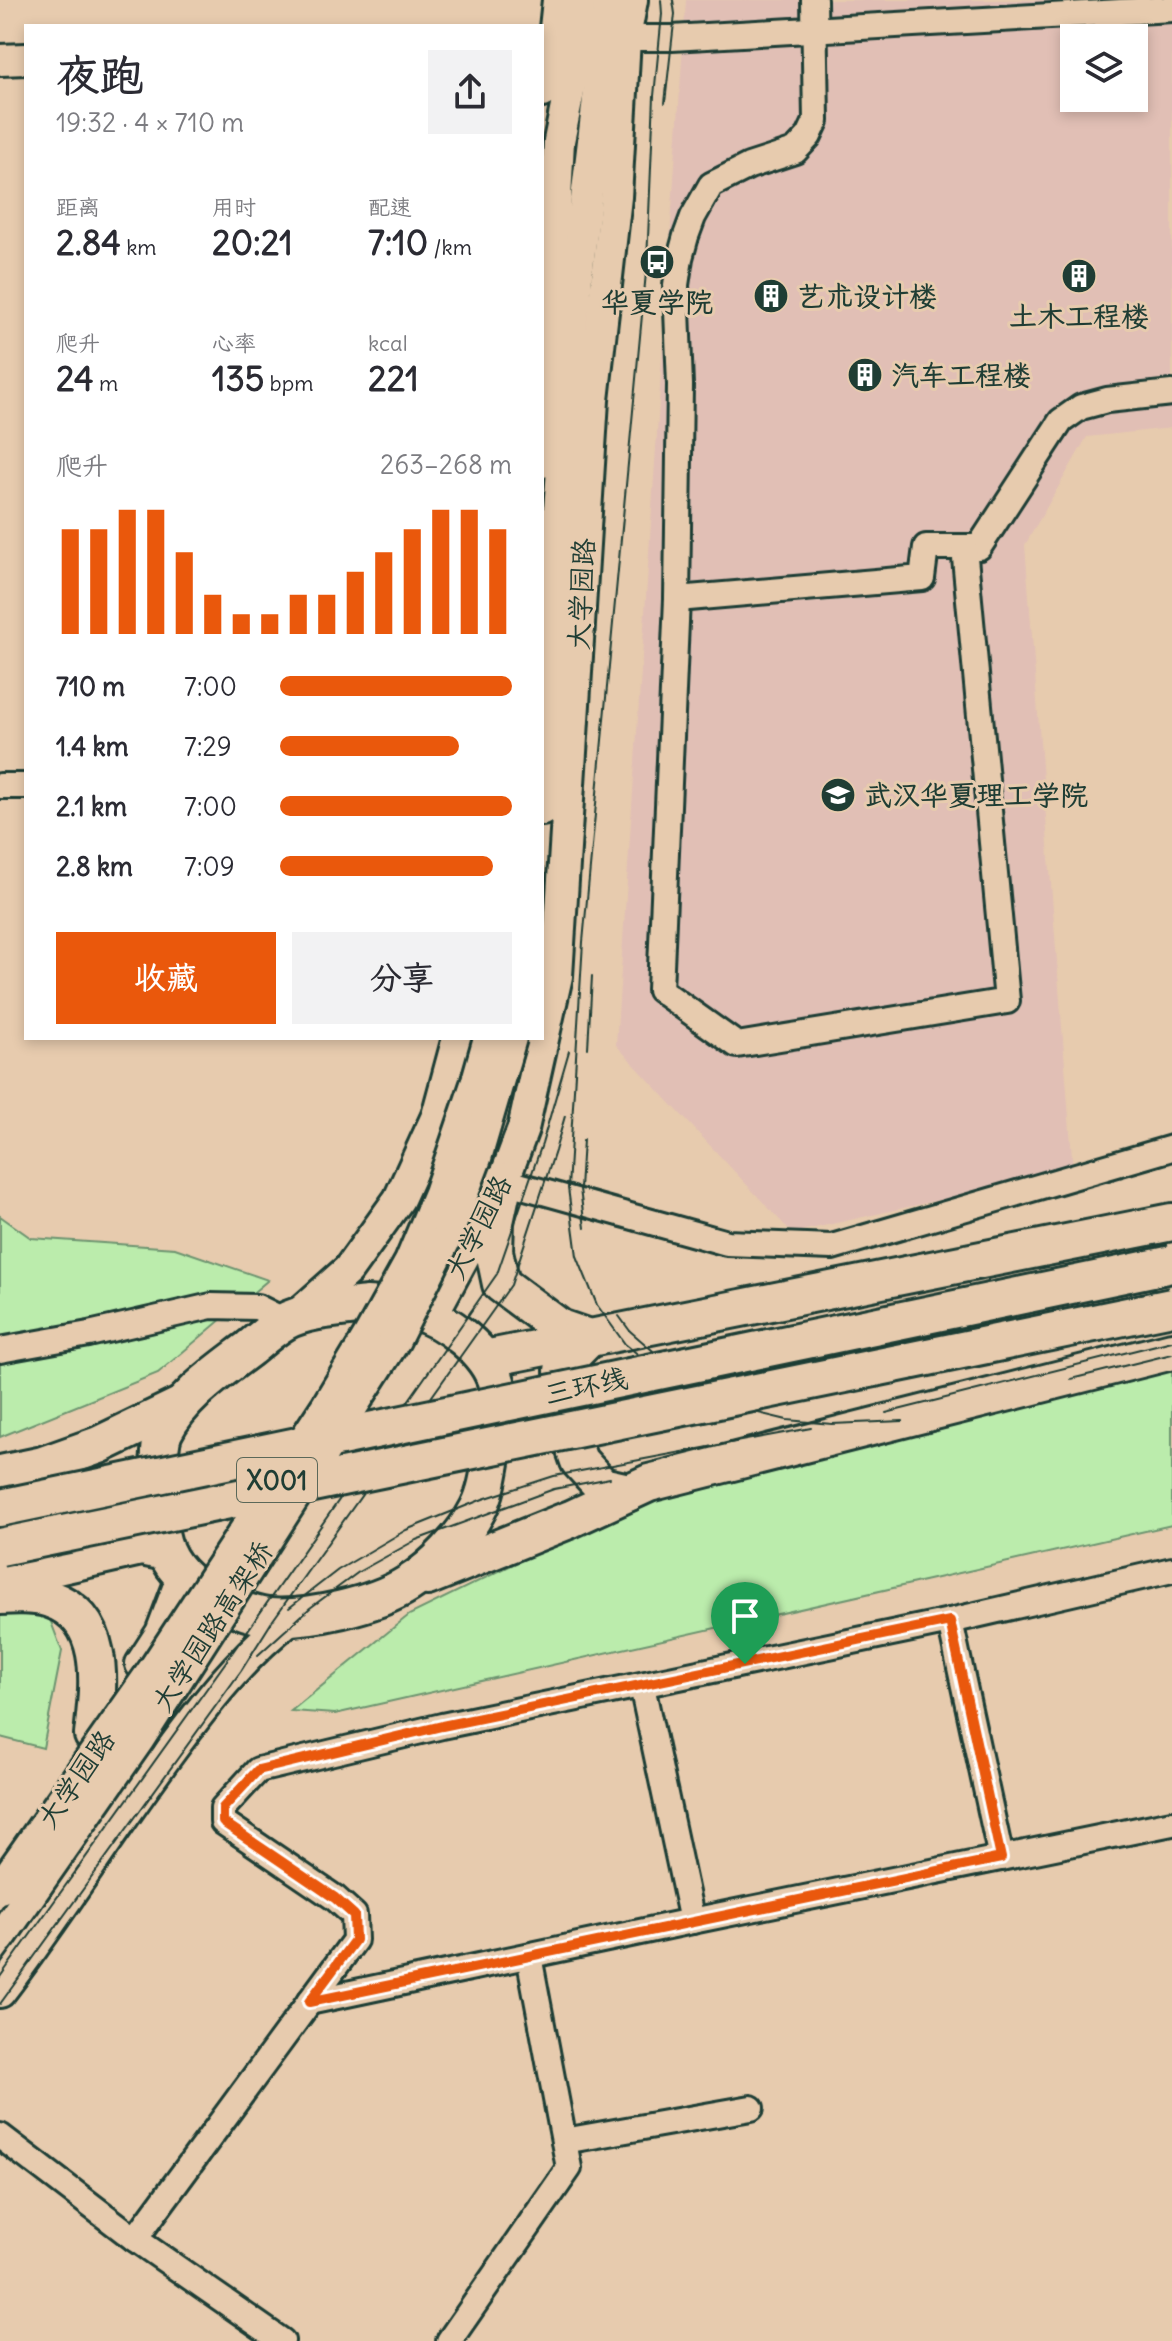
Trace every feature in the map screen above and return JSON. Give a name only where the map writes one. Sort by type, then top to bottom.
[{"type":"highway","points":[[504,1181],[495,1222],[494,1251],[501,1284],[560,1328],[589,1338]]},
{"type":"highway","points":[[485,1359],[1172,1222]]},
{"type":"highway","name":"三环线","points":[[0,1508],[1172,1264]]},
{"type":"highway","points":[[174,1564],[159,1537],[156,1499],[163,1433],[184,1404],[208,1379],[289,1319],[366,1305],[396,1307],[431,1317],[462,1336],[490,1366],[498,1388],[497,1422],[487,1485],[478,1509],[458,1538],[407,1585]]},
{"type":"highway","name":"三环线","points":[[0,1547],[1172,1307]]},
{"type":"highway","points":[[589,1338],[571,1356],[563,1370],[564,1401],[572,1441],[579,1461],[602,1486],[629,1492]]},
{"type":"highway","points":[[0,1579],[141,1547],[174,1564],[212,1597],[244,1612],[291,1618],[324,1615],[379,1597],[571,1519],[649,1483],[1172,1351]]},
{"type":"highway","points":[[0,1474],[43,1465],[99,1445],[184,1404]]},
{"type":"highway","points":[[0,1596],[49,1598],[69,1609],[85,1625],[94,1647],[99,1675],[93,1735]]},
{"type":"main road","points":[[558,0],[581,38]]},
{"type":"main road","name":"大学园路","points":[[544,791],[555,562],[547,459],[559,141],[581,38],[584,0]]},
{"type":"main road","points":[[544,89],[610,0]]},
{"type":"main road","points":[[581,38],[632,0]]},
{"type":"main road","name":"大学园路","points":[[544,1034],[557,976],[593,400],[616,197],[581,38]]},
{"type":"main road","points":[[0,60],[24,59]]},
{"type":"main road","points":[[547,459],[593,400]]},
{"type":"main road","points":[[289,1319],[348,1270],[399,1199],[437,1116],[457,1040]]},
{"type":"main road","name":"大学园路","points":[[0,1888],[154,1669],[326,1407],[370,1334],[410,1262],[439,1193],[488,1040]]},
{"type":"main road","name":"大学园路高架桥","points":[[0,1938],[139,1739],[395,1340],[446,1238],[476,1158],[510,1040]]},
{"type":"main road","name":"大学园路","points":[[431,1317],[504,1181],[523,1129],[543,1040]]},
{"type":"main road","name":"大学园路","points":[[0,1867],[161,1633],[174,1564]]},
{"type":"main road","points":[[0,1992],[201,1709],[224,1680],[291,1618]]},
{"type":"street","points":[[814,0],[816,121],[809,136],[795,151],[733,173],[711,185],[693,217],[680,258],[676,285],[680,385],[677,599],[660,990],[737,1045],[1007,1001],[964,547]]},
{"type":"street","points":[[581,38],[672,38],[1172,9]]},
{"type":"street","points":[[677,599],[922,578],[926,547],[979,547],[1061,421],[1081,407],[1107,400],[1172,393]]},
{"type":"street","points":[[0,786],[24,786]]},
{"type":"street","points":[[504,1181],[727,1243],[832,1247],[1172,1148]]},
{"type":"street","points":[[0,1350],[89,1334],[211,1306],[257,1307],[289,1319]]},
{"type":"street","points":[[135,2239],[355,1940],[354,1915],[335,1898],[223,1822],[223,1808],[258,1770],[442,1726],[950,1621],[1172,1570]]},
{"type":"street","points":[[950,1621],[1001,1858]]},
{"type":"street","points":[[642,1686],[692,1921]]},
{"type":"street","points":[[309,2002],[1172,1823]]},
{"type":"street","points":[[449,2341],[569,2168],[529,1956]]},
{"type":"street","points":[[564,2141],[751,2108]]},
{"type":"street","points":[[0,2136],[135,2239],[282,2341]]},
{"type":"shaded area","name":"武汉华夏理工学院","points":[[686,0],[1172,0],[1172,428],[1087,437],[1025,545],[1073,1170],[792,1233],[616,1045]]},
{"type":"green space","points":[[0,1216],[31,1238],[175,1248],[268,1280],[158,1373],[0,1437]]},
{"type":"green space","points":[[1172,1363],[1172,1525],[335,1714],[291,1711],[409,1615],[610,1517],[638,1472]]},
{"type":"green space","points":[[0,1487],[62,1651],[43,1748],[0,1737]]},
{"type":"tram line","points":[[661,0],[647,262],[583,942],[568,1188],[577,1256],[597,1305],[625,1344],[676,1385],[746,1410],[787,1420],[832,1424],[903,1421]]},
{"type":"tram line","points":[[665,103],[675,14],[673,0]]},
{"type":"tram line","points":[[588,1048],[592,976]]},
{"type":"tram line","points":[[0,1977],[225,1663],[497,1274],[542,1144],[569,1051]]},
{"type":"tram line","points":[[0,2004],[241,1671],[273,1620],[511,1285],[565,1116]]},
{"type":"tram line","points":[[583,1140],[580,1189],[585,1228]]},
{"type":"tram line","points":[[619,1316],[630,1331],[667,1363]]},
{"type":"tram line","points":[[886,1413],[1172,1341]]},
{"type":"tram line","points":[[1071,1379],[1172,1354]]},
{"type":"tram line","points":[[289,1608],[338,1570],[406,1530],[483,1499],[554,1476],[811,1428]]},
{"type":"tram line","points":[[258,1655],[310,1608],[360,1571],[416,1540],[554,1489],[610,1478]]},
{"type":"place","name":"华夏学院","points":[[657,262]]},
{"type":"place","name":"土木工程楼","points":[[1079,276]]},
{"type":"place","name":"艺术设计楼","points":[[771,296]]},
{"type":"place","name":"汽车工程楼","points":[[865,375]]},
{"type":"place","name":"武汉华夏理工学院","points":[[838,795]]},
{"type":"route","points":[[950,1621],[1001,1858],[309,2002],[355,1940],[354,1915],[335,1898],[223,1822],[223,1808],[258,1770],[442,1726],[745,1664],[950,1621]]}]
